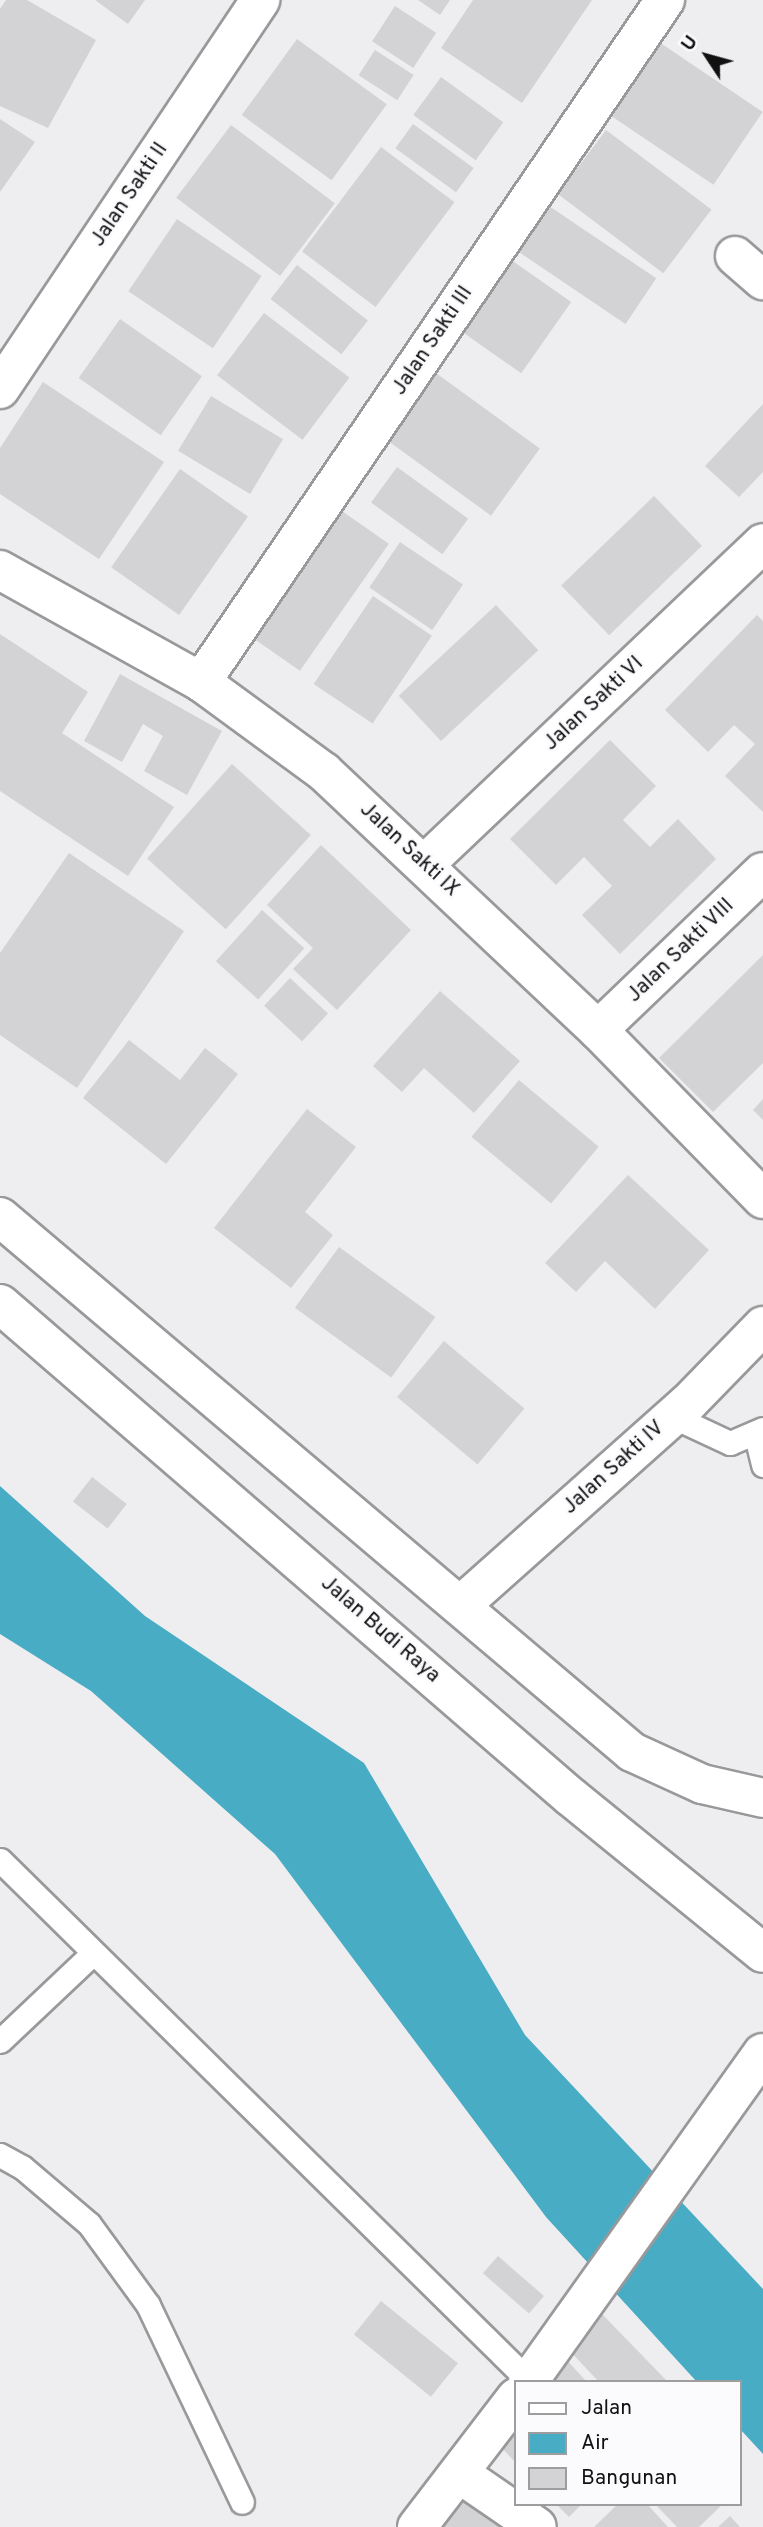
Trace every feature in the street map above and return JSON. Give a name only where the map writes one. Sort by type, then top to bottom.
[{"type":"street","name":"Jalan Sakti II","points":[[0,389],[260,0]]},
{"type":"street","name":"Jalan Sakti III","points":[[201,682],[665,0]]},
{"type":"street","name":"Jalan Sakti VI","points":[[425,864],[763,543]]},
{"type":"street","name":"Jalan Sakti IX","points":[[0,570],[201,682],[324,772],[425,864],[598,1030],[763,1199]]},
{"type":"street","name":"Jalan Sakti VIII","points":[[598,1030],[763,872]]},
{"type":"street","points":[[0,1217],[632,1752],[702,1784],[763,1798]]},
{"type":"street","name":"Jalan Budi Raya","points":[[0,1304],[572,1797],[763,1953]]},
{"type":"street","name":"Jalan Sakti IV","points":[[461,1605],[672,1416],[763,1326]]},
{"type":"street","points":[[529,2380],[583,2308],[763,2053]]},
{"type":"street","points":[[417,2527],[514,2401]]},
{"type":"street","points":[[460,2474],[537,2527]]},
{"type":"lane","points":[[672,1416],[730,1443],[759,1433],[763,1465]]},
{"type":"lane","points":[[0,1860],[527,2380]]},
{"type":"lane","points":[[0,2041],[93,1952]]},
{"type":"lane","points":[[0,2155],[89,2224],[148,2305],[242,2502]]},
{"type":"water","points":[[0,1486],[145,1616],[364,1763],[525,2035],[763,2289],[763,2454],[742,2431],[742,2380],[695,2380],[546,2217],[275,1854],[91,1691],[0,1634]]},
{"type":"building","points":[[6,0],[27,0],[96,40],[48,128],[0,106],[0,9]]},
{"type":"building","points":[[95,0],[145,0],[128,24]]},
{"type":"building","points":[[418,0],[450,0],[440,15]]},
{"type":"building","points":[[473,0],[592,0],[522,103],[441,48]]},
{"type":"building","points":[[395,6],[436,33],[413,68],[372,41]]},
{"type":"building","points":[[297,39],[387,104],[332,180],[242,115]]},
{"type":"building","points":[[659,42],[763,112],[713,185],[610,115]]},
{"type":"building","points":[[375,50],[414,75],[397,100],[359,75]]},
{"type":"building","points":[[441,77],[503,122],[476,160],[413,115]]},
{"type":"building","points":[[0,119],[35,142],[0,192]]},
{"type":"building","points":[[413,124],[474,168],[456,192],[395,148]]},
{"type":"building","points":[[231,125],[335,203],[280,276],[176,198]]},
{"type":"building","points":[[606,130],[711,209],[663,273],[558,194]]},
{"type":"building","points":[[381,147],[454,202],[376,307],[302,252]]},
{"type":"building","points":[[546,204],[656,278],[626,324],[515,250]]},
{"type":"building","points":[[177,219],[262,276],[213,348],[128,291]]},
{"type":"building","points":[[504,255],[571,302],[521,373],[454,326]]},
{"type":"building","points":[[297,265],[368,320],[341,354],[271,299]]},
{"type":"building","points":[[264,313],[349,377],[303,440],[217,375]]},
{"type":"building","points":[[120,319],[202,376],[161,435],[79,378]]},
{"type":"building","points":[[429,368],[540,449],[491,516],[380,435]]},
{"type":"building","points":[[43,382],[164,462],[99,559],[0,494],[0,448]]},
{"type":"building","points":[[211,396],[283,439],[250,494],[178,451]]},
{"type":"building","points":[[763,404],[763,472],[739,497],[705,466]]},
{"type":"building","points":[[397,467],[468,519],[442,554],[371,503]]},
{"type":"building","points":[[180,469],[248,517],[179,615],[111,567]]},
{"type":"building","points":[[654,496],[702,546],[609,635],[561,586]]},
{"type":"building","points":[[329,502],[389,544],[300,671],[240,629]]},
{"type":"building","points":[[400,542],[463,584],[432,630],[369,588]]},
{"type":"building","points":[[373,596],[432,636],[373,724],[314,684]]},
{"type":"building","points":[[496,605],[538,650],[441,741],[399,696]]},
{"type":"building","points":[[757,615],[763,621],[763,812],[725,776],[755,744],[734,725],[708,752],[665,710]]},
{"type":"building","points":[[0,634],[88,692],[62,733],[174,807],[128,876],[0,791]]},
{"type":"building","points":[[120,674],[222,731],[187,795],[144,771],[163,736],[143,724],[122,762],[84,741]]},
{"type":"building","points":[[610,740],[656,786],[623,820],[650,847],[678,819],[716,859],[620,954],[582,915],[612,886],[584,857],[556,885],[510,839]]},
{"type":"building","points":[[232,764],[311,835],[226,929],[147,858]]},
{"type":"building","points":[[321,845],[411,930],[337,1010],[293,969],[313,948],[267,905]]},
{"type":"building","points":[[69,853],[184,931],[77,1088],[0,1035],[0,953]]},
{"type":"building","points":[[262,910],[304,948],[258,999],[216,961]]},
{"type":"building","points":[[763,955],[763,1063],[713,1112],[659,1058]]},
{"type":"building","points":[[290,978],[328,1013],[302,1041],[264,1006]]},
{"type":"building","points":[[440,991],[520,1061],[474,1113],[424,1068],[402,1092],[373,1066]]},
{"type":"building","points":[[129,1040],[180,1080],[205,1048],[238,1074],[166,1164],[83,1098]]},
{"type":"building","points":[[519,1080],[599,1147],[551,1204],[471,1137]]},
{"type":"building","points":[[763,1099],[763,1120],[753,1110]]},
{"type":"building","points":[[307,1109],[356,1147],[305,1212],[333,1235],[291,1288],[214,1228]]},
{"type":"building","points":[[628,1175],[709,1250],[655,1309],[605,1261],[576,1292],[545,1263]]},
{"type":"building","points":[[339,1247],[435,1317],[391,1378],[295,1308]]},
{"type":"building","points":[[444,1341],[524,1408],[478,1464],[397,1397]]},
{"type":"building","points":[[92,1477],[127,1504],[108,1529],[73,1501]]},
{"type":"building","points":[[498,2256],[544,2296],[529,2313],[483,2273]]},
{"type":"building","points":[[381,2301],[458,2363],[431,2397],[354,2334]]},
{"type":"building","points":[[602,2314],[666,2380],[597,2380],[567,2348]]},
{"type":"building","points":[[562,2355],[585,2380],[537,2380]]},
{"type":"building","points":[[514,2431],[514,2461],[499,2445]]},
{"type":"building","points":[[473,2488],[501,2527],[441,2527]]},
{"type":"building","points":[[558,2506],[580,2506],[569,2517]]},
{"type":"building","points":[[616,2506],[649,2506],[668,2527],[594,2527]]},
{"type":"building","points":[[657,2506],[721,2506],[699,2527],[677,2527]]},
{"type":"building","points":[[730,2516],[740,2527],[718,2527]]}]
